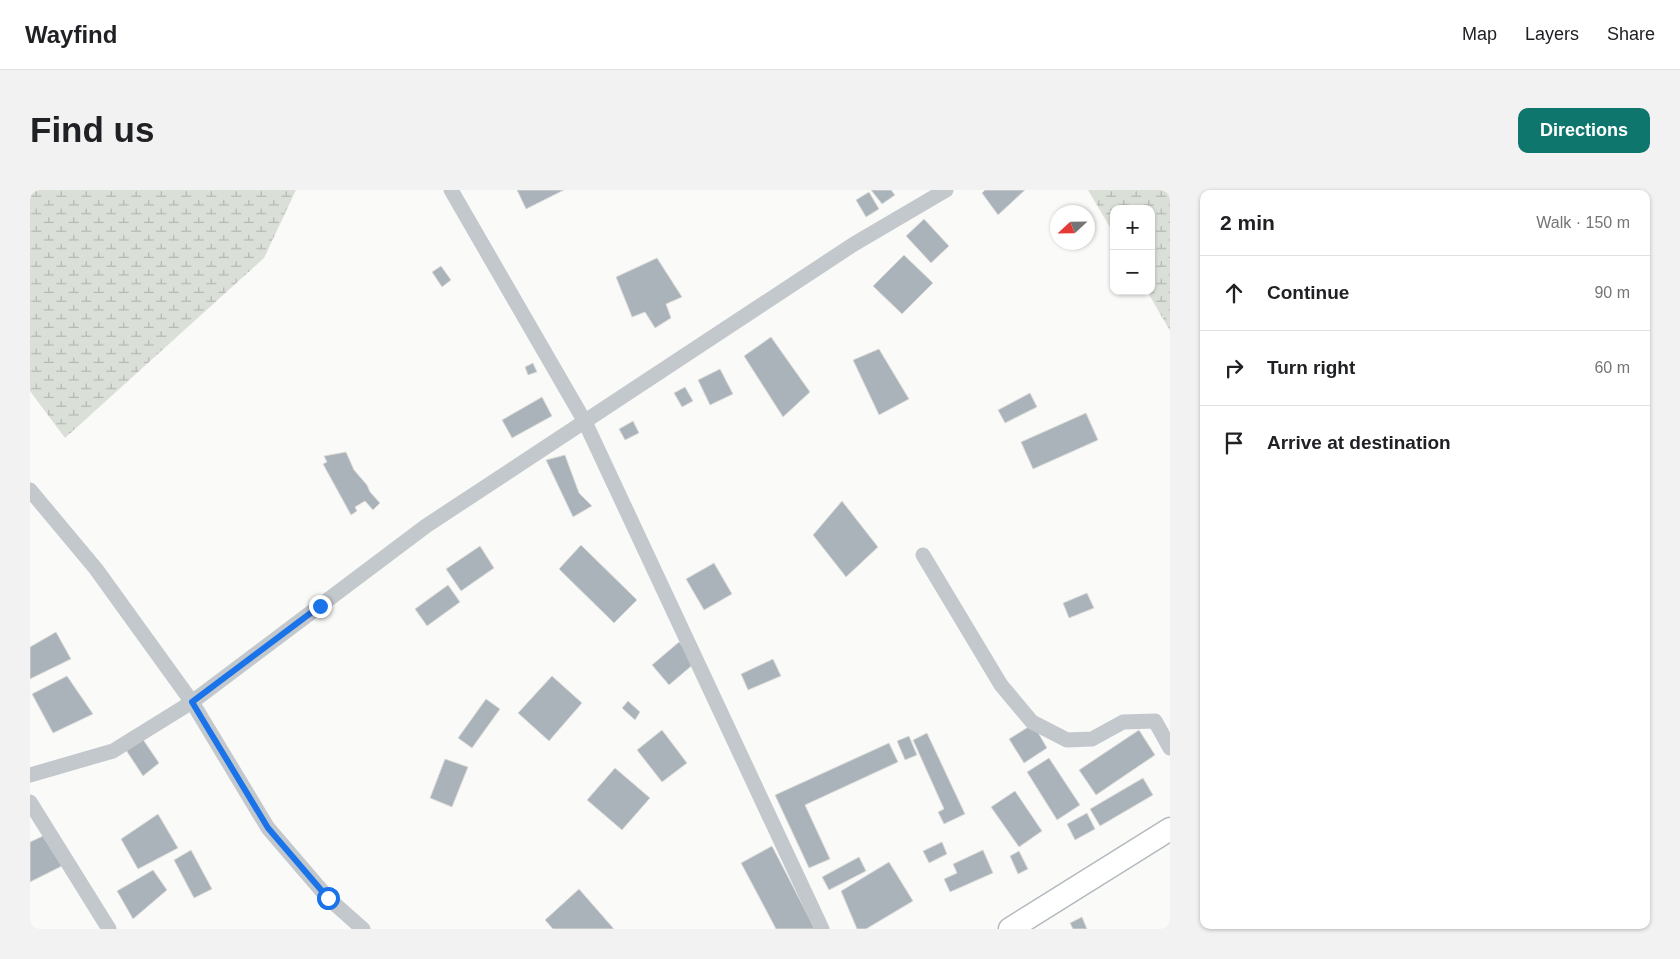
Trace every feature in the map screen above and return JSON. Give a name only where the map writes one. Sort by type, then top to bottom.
[{"type":"main road","points":[[1010,929],[1170,829]]},
{"type":"street","points":[[451,190],[585,422],[822,929]]},
{"type":"street","points":[[30,775],[113,751],[192,702],[426,526],[854,244],[946,190]]},
{"type":"street","points":[[30,490],[96,569],[192,702],[268,828],[328,898],[363,929]]},
{"type":"street","points":[[923,554],[1001,685],[1032,722],[1067,740],[1092,739],[1123,722],[1155,721],[1170,748]]},
{"type":"street","points":[[30,802],[110,929]]},
{"type":"green space","points":[[30,190],[296,190],[264,258],[65,438],[30,391]]},
{"type":"green space","points":[[1088,190],[1170,190],[1170,331],[1149,295],[1155,295],[1155,205],[1110,205],[1110,227]]},
{"type":"building","points":[[517,190],[564,190],[526,209]]},
{"type":"building","points":[[871,190],[891,190],[895,195],[882,204]]},
{"type":"building","points":[[985,190],[1025,190],[998,215],[982,193]]},
{"type":"building","points":[[869,192],[879,209],[866,217],[856,200]]},
{"type":"building","points":[[924,219],[949,246],[931,263],[906,236]]},
{"type":"building","points":[[904,255],[933,283],[902,314],[873,286]]},
{"type":"building","points":[[657,258],[682,297],[666,304],[671,318],[655,328],[645,312],[632,317],[616,277]]},
{"type":"building","points":[[441,266],[451,280],[442,287],[432,272]]},
{"type":"building","points":[[771,337],[810,392],[783,417],[744,356]]},
{"type":"building","points":[[879,349],[909,399],[879,415],[853,360]]},
{"type":"building","points":[[533,363],[537,372],[528,375],[525,367]]},
{"type":"building","points":[[720,369],[733,394],[710,405],[698,380]]},
{"type":"building","points":[[685,387],[693,401],[682,407],[674,393]]},
{"type":"building","points":[[1030,393],[1037,407],[1005,423],[998,410]]},
{"type":"building","points":[[542,397],[552,416],[512,438],[502,420]]},
{"type":"building","points":[[1086,413],[1098,440],[1033,469],[1021,442]]},
{"type":"building","points":[[633,421],[639,433],[625,440],[619,429]]},
{"type":"building","points":[[346,452],[354,470],[380,503],[373,510],[365,501],[355,507],[357,511],[351,515],[323,464],[327,462],[324,456]]},
{"type":"building","points":[[565,455],[579,493],[592,506],[573,517],[546,460]]},
{"type":"building","points":[[842,501],[878,547],[846,577],[813,535]]},
{"type":"building","points":[[581,545],[637,600],[614,623],[559,569]]},
{"type":"building","points":[[480,546],[494,568],[461,591],[446,569]]},
{"type":"building","points":[[714,563],[732,594],[704,610],[686,579]]},
{"type":"building","points":[[448,585],[460,602],[427,626],[415,609]]},
{"type":"building","points":[[1087,593],[1094,608],[1069,618],[1063,603]]},
{"type":"building","points":[[56,632],[71,659],[30,679],[30,647]]},
{"type":"building","points":[[679,642],[696,662],[669,685],[652,665]]},
{"type":"building","points":[[773,659],[781,676],[748,690],[741,674]]},
{"type":"building","points":[[67,676],[93,714],[53,733],[32,694]]},
{"type":"building","points":[[552,676],[582,703],[549,741],[518,713]]},
{"type":"building","points":[[486,699],[500,709],[472,748],[458,738]]},
{"type":"building","points":[[628,701],[640,712],[635,720],[622,708]]},
{"type":"building","points":[[1033,724],[1047,748],[1024,763],[1009,739]]},
{"type":"building","points":[[662,730],[687,763],[662,782],[637,750]]},
{"type":"building","points":[[1139,730],[1155,755],[1096,795],[1079,770]]},
{"type":"building","points":[[927,733],[965,814],[944,824],[938,812],[944,809],[913,740]]},
{"type":"building","points":[[909,736],[917,755],[905,760],[897,741]]},
{"type":"building","points":[[142,738],[159,763],[143,776],[126,750]]},
{"type":"building","points":[[889,743],[898,762],[805,805],[830,859],[809,868],[775,795]]},
{"type":"building","points":[[1049,758],[1080,805],[1057,820],[1027,772]]},
{"type":"building","points":[[445,759],[468,767],[452,807],[430,798]]},
{"type":"building","points":[[615,768],[650,798],[622,830],[587,800]]},
{"type":"building","points":[[1143,778],[1153,795],[1100,826],[1090,809]]},
{"type":"building","points":[[1015,791],[1042,831],[1019,847],[991,807]]},
{"type":"building","points":[[1087,813],[1095,829],[1075,840],[1067,824]]},
{"type":"building","points":[[158,814],[178,848],[138,869],[121,839]]},
{"type":"building","points":[[43,836],[62,866],[30,882],[30,842]]},
{"type":"building","points":[[942,842],[947,854],[929,863],[923,851]]},
{"type":"building","points":[[772,846],[815,929],[776,929],[741,863]]},
{"type":"building","points":[[191,850],[212,889],[194,898],[174,860]]},
{"type":"building","points":[[983,850],[993,873],[950,892],[944,879],[957,873],[953,864]]},
{"type":"building","points":[[1019,851],[1028,869],[1018,874],[1010,856]]},
{"type":"building","points":[[859,857],[866,871],[829,890],[822,877]]},
{"type":"building","points":[[889,862],[913,901],[866,929],[857,929],[841,891]]},
{"type":"building","points":[[153,870],[167,890],[133,919],[117,891]]},
{"type":"building","points":[[579,889],[614,929],[553,929],[545,920]]},
{"type":"building","points":[[1082,917],[1087,929],[1073,929],[1070,923]]},
{"type":"route","points":[[320,606],[192,702],[268,828],[328,898]]}]
